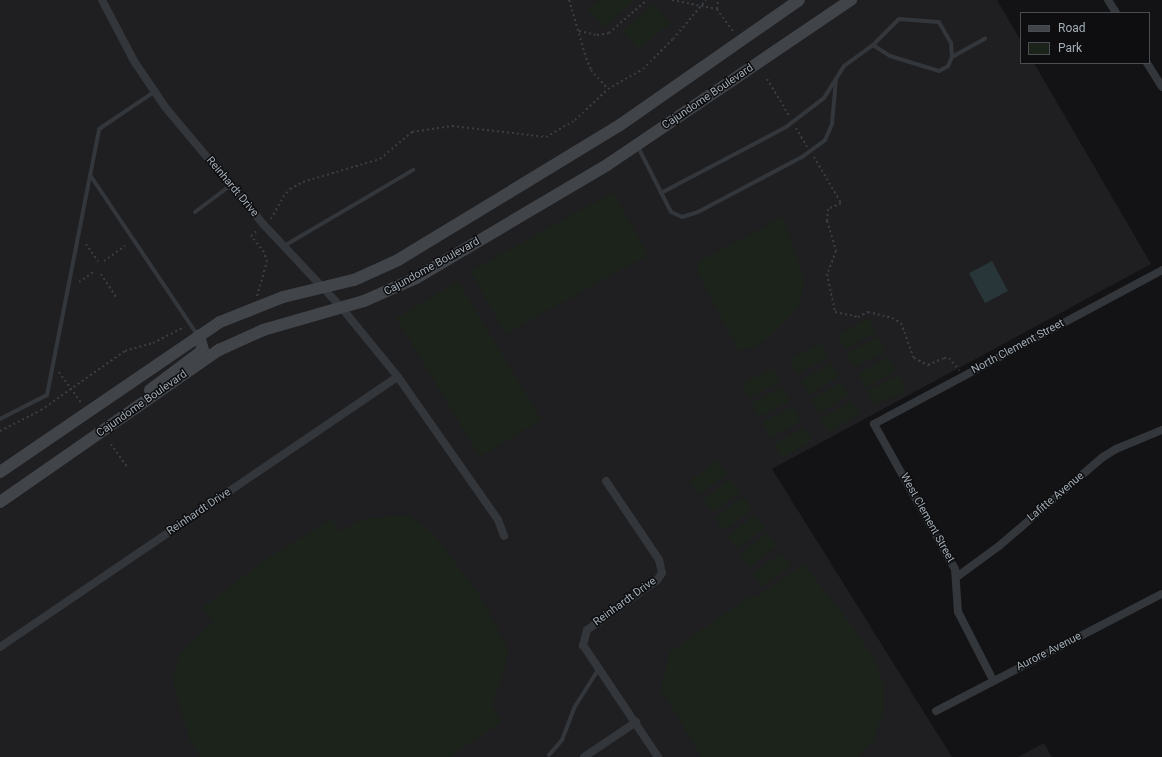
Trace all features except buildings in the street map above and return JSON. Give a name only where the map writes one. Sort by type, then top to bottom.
[{"type":"street","name":"Reinhardt Drive","points":[[102,0],[154,92],[284,246],[341,307],[398,377],[498,520],[504,536]]},
{"type":"street","name":"Cajundome Boulevard","points":[[2,468],[220,322],[262,304],[354,280],[398,260],[582,149],[714,61],[799,0]]},
{"type":"street","name":"Cajundome Boulevard","points":[[0,502],[219,350],[290,321],[382,295],[416,278],[523,216],[637,145],[851,0]]},
{"type":"street","points":[[1108,0],[1115,12]]},
{"type":"street","points":[[1148,64],[1162,87]]},
{"type":"street","name":"North Clement Street","points":[[874,424],[1162,270]]},
{"type":"street","points":[[112,425],[162,379],[203,350],[199,336]]},
{"type":"street","name":"Reinhardt Drive","points":[[0,647],[398,377]]},
{"type":"street","name":"West Clement Street","points":[[874,424],[952,561],[958,576],[958,612],[993,680]]},
{"type":"street","name":"Lafitte Avenue","points":[[958,576],[999,546],[1103,457],[1116,449],[1162,430]]},
{"type":"street","name":"Reinhardt Drive","points":[[606,481],[659,560],[662,572],[657,580],[587,630],[584,637],[584,649],[636,722],[658,757]]},
{"type":"street","name":"Aurore Avenue","points":[[936,711],[993,680],[1162,594]]},
{"type":"street","points":[[584,757],[636,722]]},
{"type":"lane","points":[[661,193],[793,122],[824,98],[844,66],[873,44],[899,19],[939,22],[951,43],[952,57],[948,66],[938,71],[890,56],[873,44]]},
{"type":"lane","points":[[952,57],[985,39]]},
{"type":"lane","points":[[637,145],[671,212],[682,217],[698,212],[810,151],[828,136],[836,78]]},
{"type":"lane","points":[[0,419],[47,395],[99,129],[154,92]]},
{"type":"lane","points":[[284,246],[413,170]]},
{"type":"lane","points":[[90,174],[199,336]]},
{"type":"lane","points":[[195,212],[231,185]]},
{"type":"lane","points":[[549,755],[562,740],[574,708],[598,670]]},
{"type":"path","points":[[569,0],[591,70],[608,89]]},
{"type":"path","points":[[579,31],[597,35],[609,33],[647,0]]},
{"type":"path","points":[[672,0],[717,9],[737,36]]},
{"type":"path","points":[[717,9],[718,0]]},
{"type":"path","points":[[768,79],[841,203],[828,209],[827,221],[836,251],[827,274],[835,312],[858,317],[868,312],[892,318],[901,323],[914,358],[928,365],[944,358],[949,358],[964,376]]},
{"type":"path","points":[[86,244],[98,261]]},
{"type":"path","points":[[104,260],[125,246]]},
{"type":"path","points":[[79,282],[95,271]]},
{"type":"path","points":[[101,274],[116,297]]},
{"type":"path","points":[[53,364],[84,407]]},
{"type":"path","points":[[111,444],[127,467]]},
{"type":"shaded area","points":[[0,0],[997,0],[1020,39],[1020,64],[1035,64],[1151,264],[772,469],[952,757],[0,757]]},
{"type":"shaded area","points":[[992,261],[1008,291],[985,303],[969,273]]},
{"type":"shaded area","points":[[1044,743],[1052,757],[1018,757]]},
{"type":"green space","points":[[599,0],[635,0],[604,27],[588,9]]},
{"type":"green space","points":[[654,4],[670,23],[639,50],[623,30]]},
{"type":"green space","points":[[613,192],[648,255],[505,334],[470,271]]},
{"type":"green space","points":[[783,217],[804,279],[801,301],[793,313],[770,337],[755,347],[739,351],[697,271],[698,262]]},
{"type":"green space","points":[[458,281],[541,420],[480,457],[396,318]]},
{"type":"green space","points":[[868,318],[876,332],[846,349],[838,336]]},
{"type":"green space","points":[[878,337],[885,351],[854,367],[847,353]]},
{"type":"green space","points":[[821,343],[828,357],[796,374],[789,359]]},
{"type":"green space","points":[[888,357],[896,371],[866,388],[858,375]]},
{"type":"green space","points":[[831,363],[839,377],[809,394],[801,381]]},
{"type":"green space","points":[[773,368],[780,382],[749,398],[742,384]]},
{"type":"green space","points":[[899,375],[906,390],[874,405],[867,390]]},
{"type":"green space","points":[[841,382],[849,396],[819,413],[811,400]]},
{"type":"green space","points":[[783,387],[790,401],[758,418],[751,403]]},
{"type":"green space","points":[[851,401],[859,415],[829,432],[821,418]]},
{"type":"green space","points":[[793,406],[801,421],[770,437],[762,422]]},
{"type":"green space","points":[[804,427],[812,441],[782,458],[774,445]]},
{"type":"green space","points":[[718,461],[727,474],[699,494],[689,481]]},
{"type":"green space","points":[[730,479],[740,492],[713,513],[703,500]]},
{"type":"green space","points":[[743,497],[752,510],[724,530],[714,517]]},
{"type":"green space","points":[[409,515],[433,533],[483,600],[508,650],[505,669],[492,705],[502,722],[449,757],[200,757],[189,737],[174,686],[175,668],[181,652],[213,622],[202,608],[268,558],[332,519],[340,532],[357,522],[372,518]]},
{"type":"green space","points":[[755,515],[765,528],[737,549],[727,537]]},
{"type":"green space","points":[[767,533],[777,546],[749,567],[739,555]]},
{"type":"green space","points":[[782,553],[791,566],[762,587],[753,574]]},
{"type":"green space","points":[[804,564],[857,633],[874,659],[884,686],[883,713],[873,741],[858,757],[701,757],[661,689],[670,652],[749,597],[756,597]]}]
